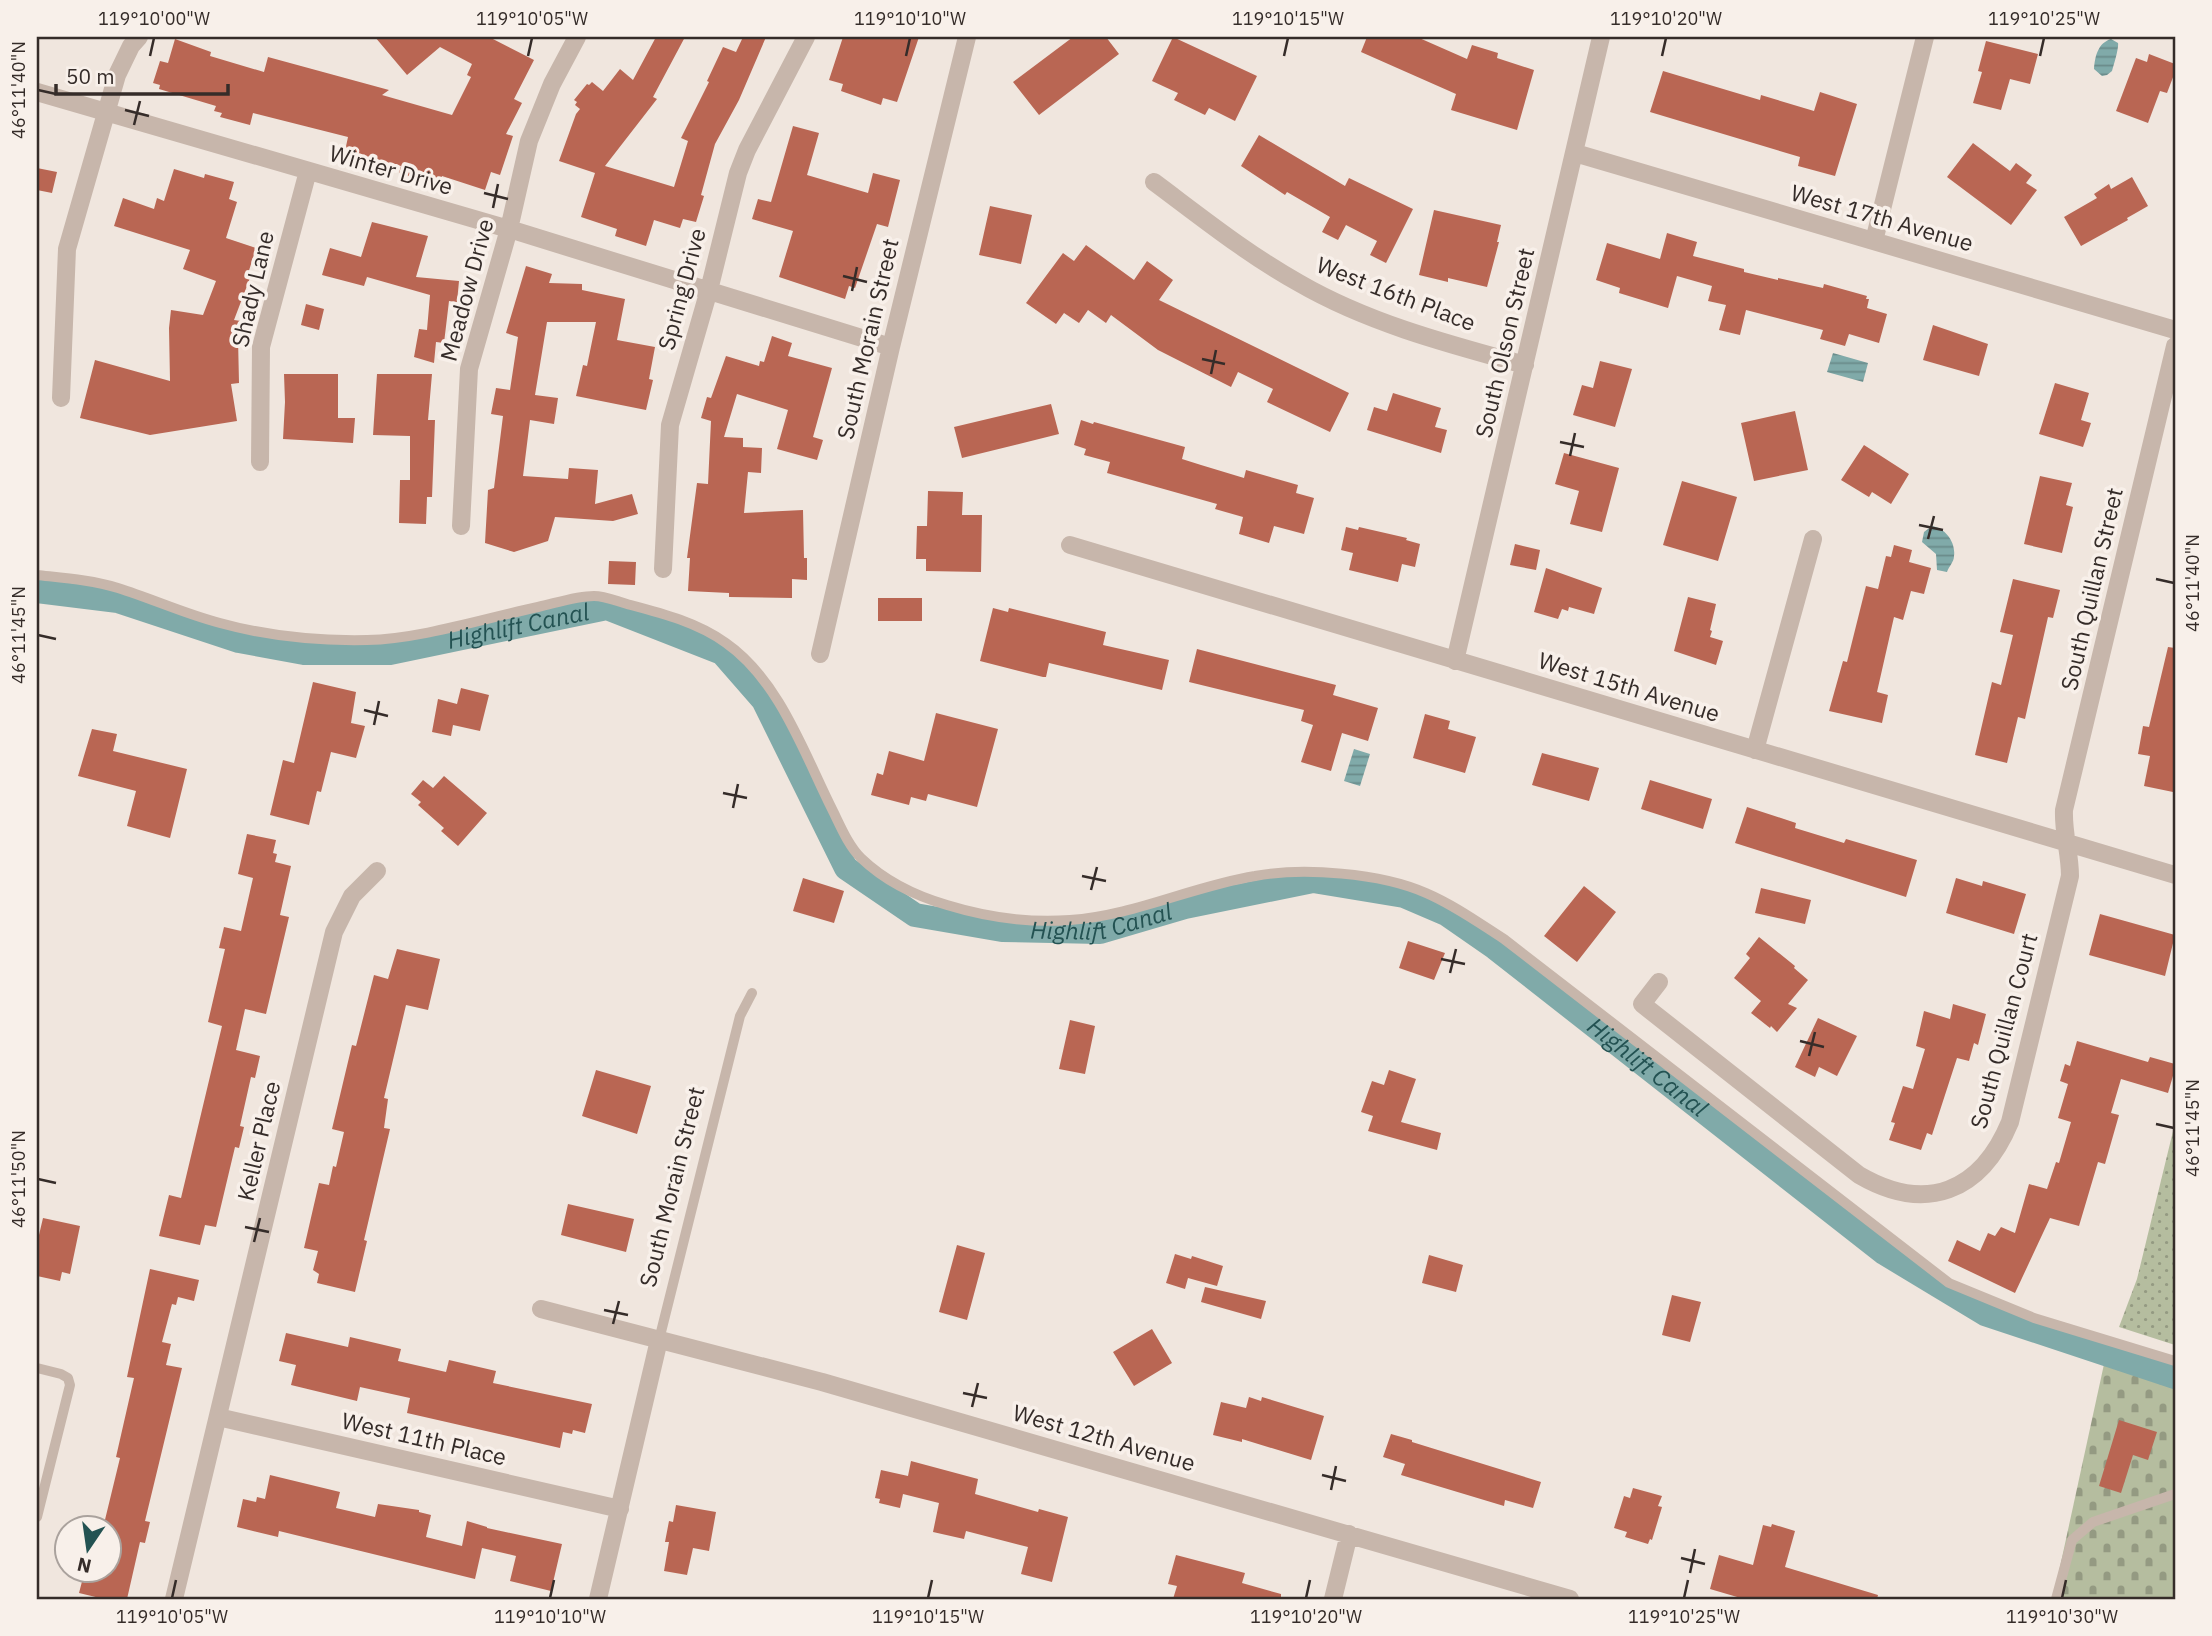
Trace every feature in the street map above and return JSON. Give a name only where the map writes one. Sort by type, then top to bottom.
[{"type":"street","points":[[61,398],[67,249],[117,75],[131,46],[139,37]]},
{"type":"street","name":"Meadow Drive","points":[[461,526],[469,369],[509,229],[528,142],[552,84],[577,37]]},
{"type":"street","name":"Spring Drive","points":[[663,569],[670,425],[709,290],[738,173],[747,150],[806,37]]},
{"type":"street","name":"South Morain Street","points":[[820,654],[967,37]]},
{"type":"street","name":"South Olson Street","points":[[1455,661],[1601,37]]},
{"type":"street","points":[[1874,241],[1925,37]]},
{"type":"street","name":"Winter Drive","points":[[37,92],[509,229],[891,347]]},
{"type":"street","name":"West 17th Avenue","points":[[1575,153],[2175,330]]},
{"type":"street","name":"Shady Lane","points":[[260,462],[261,347],[308,171]]},
{"type":"street","name":"West 16th Place","points":[[1154,182],[1247,250],[1300,284],[1352,309],[1415,333],[1525,365]]},
{"type":"street","name":"South Quillan Street","points":[[2067,843],[2063,827],[2064,810],[2175,346]]},
{"type":"street","points":[[1755,750],[1813,539]]},
{"type":"street","name":"West 15th Avenue","points":[[1070,545],[2175,876]]},
{"type":"street","name":"South Quillan Court","points":[[1659,982],[1642,1004],[1859,1175],[1886,1188],[1906,1192],[1948,1190],[1981,1171],[1994,1155],[2010,1122],[2070,876],[2067,843]]},
{"type":"street","name":"Keller Place","points":[[174,1599],[334,932],[352,896],[377,871]]},
{"type":"street","name":"West 12th Avenue","points":[[541,1309],[822,1382],[1570,1599]]},
{"type":"street","name":"South Morain Street","points":[[598,1599],[659,1340]]},
{"type":"street","name":"West 11th Place","points":[[218,1417],[620,1509]]},
{"type":"street","points":[[1333,1599],[1349,1534]]},
{"type":"lane","points":[[37,575],[116,587],[216,622],[261,633],[319,638],[397,638],[566,600],[597,596],[696,626],[728,644],[752,667],[779,703],[858,856],[908,891],[980,913],[1016,919],[1070,920],[1100,916],[1256,875],[1306,872],[1364,877],[1423,891],[1504,939],[1949,1283],[2034,1318],[2175,1361]]},
{"type":"lane","name":"South Morain Street","points":[[659,1340],[740,1016],[752,993]]},
{"type":"lane","points":[[37,1368],[61,1374],[68,1378],[70,1385],[37,1517]]},
{"type":"lane","points":[[2056,1599],[2072,1540],[2093,1522],[2175,1494]]},
{"type":"green space","points":[[2175,1123],[2175,1345],[2119,1327],[2137,1279]]},
{"type":"green space","points":[[2106,1355],[2175,1381],[2175,1599],[2053,1599]]},
{"type":"water","points":[[2111,39],[2118,43],[2118,48],[2112,71],[2102,76],[2094,69],[2095,59],[2100,47]]},
{"type":"water","points":[[1833,353],[1868,363],[1863,382],[1827,372]]},
{"type":"water","points":[[1932,526],[1945,533],[1953,546],[1954,558],[1947,572],[1937,570],[1936,554],[1922,542],[1924,532]]},
{"type":"water","points":[[1354,749],[1370,754],[1360,786],[1344,781]]},
{"type":"building","points":[[375,37],[489,37],[534,60],[514,99],[522,103],[506,134],[513,136],[500,175],[491,172],[485,190],[442,176],[441,179],[430,176],[429,182],[399,173],[401,166],[345,151],[348,137],[253,113],[250,125],[220,117],[222,113],[214,111],[216,106],[159,89],[160,85],[153,83],[160,61],[168,63],[175,39],[211,52],[210,56],[264,72],[268,57],[389,90],[382,95],[452,115],[471,77],[467,75],[472,64],[440,47],[407,75]]},
{"type":"building","points":[[656,37],[685,37],[653,97],[657,99],[605,166],[674,187],[688,141],[681,138],[723,47],[736,52],[743,37],[766,37],[739,100],[715,144],[696,222],[683,219],[680,228],[654,220],[646,246],[615,236],[617,229],[581,217],[595,173],[559,161],[580,109],[574,100],[587,84],[592,82],[603,91],[620,69],[633,80]]},
{"type":"building","points":[[843,37],[919,37],[897,102],[883,98],[881,105],[841,91],[843,84],[829,80]]},
{"type":"building","points":[[1073,37],[1106,37],[1119,54],[1039,115],[1013,82]]},
{"type":"building","points":[[1173,37],[1257,76],[1235,121],[1209,108],[1205,115],[1174,100],[1178,93],[1152,81]]},
{"type":"building","points":[[1367,37],[1417,37],[1467,59],[1472,45],[1498,53],[1497,58],[1534,70],[1517,130],[1451,110],[1456,94],[1361,52]]},
{"type":"building","points":[[1986,41],[2038,54],[2030,84],[2010,79],[2001,110],[1973,103],[1982,72],[1978,71]]},
{"type":"building","points":[[2149,54],[2175,64],[2175,72],[2167,93],[2160,91],[2148,123],[2116,111],[2136,58],[2147,62]]},
{"type":"building","points":[[1663,71],[1760,100],[1761,95],[1814,111],[1820,92],[1857,104],[1835,176],[1798,166],[1800,157],[1650,112]]},
{"type":"building","points":[[793,126],[819,133],[807,175],[868,193],[873,173],[900,180],[888,227],[877,224],[855,288],[849,286],[845,299],[779,277],[793,231],[752,219],[758,199],[771,202]]},
{"type":"building","points":[[1259,135],[1345,186],[1349,178],[1413,209],[1386,263],[1370,255],[1377,241],[1346,225],[1338,240],[1322,232],[1330,217],[1287,192],[1285,195],[1241,166]]},
{"type":"building","points":[[1973,143],[2010,171],[2016,163],[2032,175],[2026,183],[2037,190],[2011,225],[1947,177]]},
{"type":"building","points":[[37,168],[57,172],[52,193],[37,190]]},
{"type":"building","points":[[174,169],[204,178],[205,174],[234,182],[229,199],[237,202],[226,238],[256,248],[247,277],[250,278],[234,320],[241,321],[238,338],[239,383],[231,384],[237,421],[150,435],[80,418],[95,360],[170,381],[171,310],[203,315],[216,281],[183,269],[190,250],[114,226],[123,198],[154,209],[157,198],[164,201]]},
{"type":"building","points":[[2132,177],[2148,206],[2081,246],[2064,217],[2097,198],[2094,194],[2109,184],[2111,189]]},
{"type":"building","points":[[990,206],[1032,215],[1021,264],[979,255]]},
{"type":"building","points":[[1434,210],[1501,225],[1487,287],[1419,275]]},
{"type":"building","points":[[372,222],[428,236],[416,277],[459,281],[457,302],[449,301],[444,343],[436,342],[434,363],[414,357],[419,329],[427,330],[430,295],[367,277],[364,286],[322,275],[330,248],[361,257]]},
{"type":"building","points":[[1667,233],[1697,242],[1693,256],[1778,280],[1823,288],[1824,284],[1867,296],[1867,308],[1887,314],[1879,343],[1849,334],[1845,346],[1820,339],[1823,330],[1746,310],[1740,335],[1719,330],[1726,305],[1708,301],[1712,286],[1677,276],[1668,308],[1619,293],[1620,288],[1596,280],[1607,243],[1660,259]]},
{"type":"building","points":[[1086,245],[1134,280],[1147,261],[1173,280],[1159,300],[1349,393],[1330,432],[1267,402],[1273,389],[1238,372],[1231,387],[1158,350],[1111,315],[1106,323],[1088,310],[1079,323],[1064,313],[1056,324],[1026,303],[1063,253],[1074,261]]},
{"type":"building","points":[[526,266],[552,274],[549,283],[582,284],[582,290],[625,299],[617,340],[655,347],[649,379],[653,380],[646,410],[576,396],[583,365],[587,366],[596,322],[547,322],[535,395],[558,398],[554,424],[530,420],[523,476],[568,479],[569,468],[598,470],[595,504],[632,494],[638,514],[613,521],[555,517],[548,541],[514,552],[485,543],[488,490],[494,488],[503,416],[491,414],[496,388],[510,390],[518,337],[506,333]]},
{"type":"building","points":[[306,304],[324,309],[319,330],[301,325]]},
{"type":"building","points":[[1933,325],[1988,344],[1979,376],[1923,360]]},
{"type":"building","points":[[772,336],[792,343],[788,356],[832,368],[813,437],[823,440],[817,460],[777,449],[788,410],[737,394],[724,437],[743,438],[743,447],[762,448],[761,473],[748,472],[744,513],[803,510],[807,580],[792,579],[792,598],[729,597],[729,593],[688,591],[690,558],[687,558],[697,483],[708,484],[711,421],[701,418],[707,397],[711,398],[726,356],[759,366],[760,361],[764,362]]},
{"type":"building","points":[[1600,361],[1632,369],[1615,427],[1573,415],[1582,385],[1593,388]]},
{"type":"building","points":[[284,374],[338,374],[338,418],[355,418],[353,443],[283,439]]},
{"type":"building","points":[[377,374],[432,374],[428,420],[435,420],[432,497],[427,497],[426,524],[399,523],[400,480],[410,480],[410,436],[373,435]]},
{"type":"building","points":[[2055,383],[2089,393],[2081,420],[2091,423],[2083,447],[2039,434]]},
{"type":"building","points":[[1393,393],[1441,408],[1435,427],[1447,430],[1441,453],[1367,430],[1374,407],[1387,411]]},
{"type":"building","points":[[1051,404],[1059,434],[962,458],[954,427]]},
{"type":"building","points":[[1795,411],[1808,470],[1754,481],[1741,423]]},
{"type":"building","points":[[1081,420],[1185,447],[1182,459],[1244,478],[1246,470],[1298,485],[1296,493],[1314,498],[1304,534],[1274,526],[1269,543],[1239,534],[1243,517],[1215,509],[1217,504],[1107,473],[1110,462],[1084,455],[1086,449],[1074,445]]},
{"type":"building","points":[[1864,445],[1909,474],[1891,504],[1872,492],[1869,497],[1841,480]]},
{"type":"building","points":[[1564,453],[1619,468],[1602,532],[1570,524],[1579,491],[1555,484]]},
{"type":"building","points":[[2040,476],[2072,483],[2066,505],[2073,507],[2062,553],[2024,544]]},
{"type":"building","points":[[1682,481],[1737,497],[1718,561],[1663,545]]},
{"type":"building","points":[[928,491],[963,492],[962,515],[982,515],[981,572],[926,571],[926,559],[916,559],[917,526],[927,526]]},
{"type":"building","points":[[1346,527],[1358,530],[1359,527],[1407,538],[1406,540],[1420,544],[1415,567],[1402,564],[1398,582],[1349,570],[1353,553],[1341,550]]},
{"type":"building","points":[[1515,544],[1540,550],[1536,570],[1510,565]]},
{"type":"building","points":[[1894,545],[1912,550],[1909,562],[1931,568],[1924,594],[1911,591],[1903,620],[1894,617],[1877,692],[1888,695],[1882,723],[1829,711],[1843,661],[1847,662],[1866,586],[1878,589],[1886,556],[1891,557]]},
{"type":"building","points":[[609,561],[636,562],[635,585],[608,584]]},
{"type":"building","points":[[1546,568],[1602,588],[1594,614],[1569,607],[1568,611],[1562,609],[1558,619],[1534,612]]},
{"type":"building","points":[[2013,579],[2060,590],[2053,618],[2048,617],[2025,719],[2018,717],[2007,763],[1975,755],[1992,682],[2001,685],[2013,635],[2000,632]]},
{"type":"building","points":[[1688,597],[1716,604],[1710,637],[1723,641],[1716,665],[1674,651]]},
{"type":"building","points":[[878,598],[922,598],[922,621],[878,621]]},
{"type":"building","points":[[993,608],[1008,612],[1009,608],[1106,632],[1103,645],[1169,660],[1162,690],[1049,663],[1046,677],[1043,677],[980,661]]},
{"type":"building","points":[[2168,647],[2175,648],[2173,792],[2144,786],[2150,756],[2138,754],[2143,726],[2149,727]]},
{"type":"building","points":[[1197,649],[1336,685],[1333,695],[1378,708],[1368,741],[1342,733],[1331,771],[1301,762],[1313,725],[1301,721],[1304,710],[1189,682]]},
{"type":"building","points":[[313,682],[356,692],[351,723],[365,726],[356,758],[331,752],[321,792],[317,791],[309,825],[270,815],[283,760],[294,763]]},
{"type":"building","points":[[461,688],[489,695],[480,731],[453,725],[451,736],[432,732],[438,699],[457,704]]},
{"type":"building","points":[[936,713],[998,729],[977,807],[928,794],[926,801],[911,797],[909,805],[871,795],[877,773],[883,775],[889,751],[924,761]]},
{"type":"building","points":[[1425,714],[1450,721],[1448,729],[1476,737],[1465,773],[1413,758]]},
{"type":"building","points":[[92,729],[117,734],[113,751],[187,769],[170,838],[127,826],[136,791],[78,776]]},
{"type":"building","points":[[1542,753],[1599,768],[1589,801],[1532,785]]},
{"type":"building","points":[[444,776],[487,813],[458,846],[441,831],[444,828],[418,805],[421,802],[411,794],[423,780],[433,788]]},
{"type":"building","points":[[1650,780],[1712,799],[1703,829],[1641,809]]},
{"type":"building","points":[[1747,807],[1796,823],[1795,828],[1844,843],[1846,839],[1917,860],[1906,897],[1735,843]]},
{"type":"building","points":[[247,834],[276,840],[273,853],[277,854],[275,862],[291,866],[280,915],[289,917],[266,1014],[245,1009],[236,1050],[260,1056],[255,1078],[251,1077],[240,1126],[244,1127],[239,1148],[235,1147],[216,1227],[205,1225],[200,1245],[159,1236],[169,1195],[181,1198],[222,1026],[208,1022],[225,949],[219,948],[224,927],[241,931],[253,878],[238,874]]},
{"type":"building","points":[[803,878],[844,891],[834,923],[793,911]]},
{"type":"building","points":[[1956,878],[1982,886],[1983,881],[2026,894],[2014,934],[1946,913]]},
{"type":"building","points":[[1584,886],[1616,912],[1577,962],[1544,936]]},
{"type":"building","points":[[1761,888],[1811,900],[1805,924],[1755,913]]},
{"type":"building","points":[[2100,914],[2175,935],[2165,976],[2089,955]]},
{"type":"building","points":[[1759,937],[1808,980],[1788,1004],[1797,1008],[1777,1032],[1751,1013],[1761,1001],[1734,978],[1750,958],[1746,954]]},
{"type":"building","points":[[1408,941],[1445,953],[1434,980],[1399,968]]},
{"type":"building","points":[[397,949],[440,959],[428,1010],[406,1005],[384,1098],[388,1099],[384,1128],[390,1129],[364,1240],[367,1241],[355,1292],[317,1283],[319,1274],[313,1270],[318,1251],[304,1248],[319,1183],[329,1185],[333,1166],[336,1167],[344,1132],[332,1129],[352,1045],[356,1046],[374,975],[388,979]]},
{"type":"building","points":[[1953,1004],[1986,1014],[1978,1045],[1974,1043],[1969,1061],[1957,1058],[1932,1135],[1927,1133],[1921,1150],[1889,1140],[1895,1123],[1891,1122],[1903,1086],[1913,1089],[1925,1049],[1916,1046],[1924,1011],[1950,1019]]},
{"type":"building","points":[[1818,1018],[1857,1036],[1837,1076],[1819,1067],[1815,1077],[1795,1067]]},
{"type":"building","points":[[1070,1020],[1095,1026],[1085,1074],[1059,1069]]},
{"type":"building","points":[[2077,1041],[2148,1062],[2150,1057],[2175,1064],[2175,1069],[2168,1093],[2121,1079],[2111,1113],[2119,1115],[2105,1164],[2098,1162],[2079,1226],[2050,1218],[2015,1293],[1948,1261],[1957,1240],[1980,1251],[1988,1233],[1995,1236],[2001,1227],[2015,1233],[2029,1184],[2047,1189],[2056,1162],[2059,1163],[2071,1122],[2058,1118],[2068,1084],[2060,1081],[2065,1064],[2070,1066]]},
{"type":"building","points":[[596,1070],[651,1086],[637,1134],[582,1116]]},
{"type":"building","points":[[1389,1070],[1416,1079],[1401,1122],[1441,1133],[1437,1150],[1368,1131],[1373,1116],[1361,1112],[1372,1081],[1384,1085]]},
{"type":"building","points":[[568,1204],[634,1219],[626,1252],[561,1235]]},
{"type":"building","points":[[43,1218],[80,1226],[70,1274],[62,1272],[60,1281],[37,1276],[37,1235]]},
{"type":"building","points":[[957,1245],[985,1253],[967,1320],[939,1312]]},
{"type":"building","points":[[1175,1254],[1191,1259],[1192,1256],[1223,1266],[1217,1286],[1188,1278],[1185,1289],[1166,1283]]},
{"type":"building","points":[[1429,1255],[1463,1265],[1456,1292],[1422,1283]]},
{"type":"building","points":[[150,1269],[199,1280],[194,1301],[178,1297],[176,1305],[172,1304],[162,1342],[171,1344],[166,1365],[182,1368],[145,1521],[150,1522],[145,1543],[140,1542],[127,1599],[104,1599],[79,1593],[81,1584],[122,1584],[122,1514],[106,1514],[120,1458],[116,1457],[134,1378],[127,1377]]},
{"type":"building","points":[[1205,1287],[1266,1301],[1261,1319],[1201,1302]]},
{"type":"building","points":[[1672,1295],[1701,1302],[1690,1342],[1662,1335]]},
{"type":"building","points":[[1152,1329],[1172,1363],[1134,1386],[1113,1352]]},
{"type":"building","points":[[286,1333],[348,1347],[350,1337],[401,1349],[398,1361],[446,1372],[449,1360],[496,1371],[493,1383],[592,1404],[585,1433],[573,1430],[572,1434],[563,1432],[560,1448],[407,1413],[410,1398],[360,1387],[357,1401],[291,1385],[296,1365],[279,1361]]},
{"type":"building","points":[[1249,1397],[1261,1401],[1262,1397],[1324,1416],[1311,1460],[1242,1439],[1242,1442],[1213,1435],[1221,1402],[1246,1408]]},
{"type":"building","points":[[2119,1420],[2157,1432],[2148,1460],[2133,1455],[2121,1493],[2099,1486]]},
{"type":"building","points":[[1391,1434],[1541,1482],[1533,1508],[1505,1500],[1504,1506],[1401,1475],[1405,1464],[1383,1457]]},
{"type":"building","points":[[911,1461],[978,1479],[975,1494],[1038,1512],[1039,1509],[1068,1517],[1052,1582],[1021,1574],[1028,1547],[966,1531],[964,1539],[933,1532],[939,1503],[903,1494],[900,1508],[879,1503],[880,1499],[875,1498],[881,1470],[908,1476]]},
{"type":"building","points":[[270,1475],[340,1492],[336,1508],[375,1517],[378,1504],[419,1510],[431,1515],[426,1537],[462,1546],[467,1521],[562,1544],[551,1591],[510,1581],[516,1556],[482,1548],[475,1579],[279,1531],[278,1537],[237,1527],[243,1499],[256,1502],[257,1497],[265,1499]]},
{"type":"building","points":[[1633,1488],[1662,1496],[1658,1506],[1662,1507],[1652,1540],[1650,1539],[1648,1544],[1625,1537],[1627,1532],[1614,1528],[1624,1496],[1630,1498]]},
{"type":"building","points":[[676,1505],[716,1512],[709,1551],[693,1548],[687,1575],[664,1571],[669,1542],[665,1542],[669,1521],[673,1522]]},
{"type":"building","points":[[1772,1524],[1795,1531],[1785,1567],[1878,1595],[1877,1599],[1744,1599],[1710,1589],[1719,1555],[1753,1565],[1763,1525],[1771,1527]]},
{"type":"building","points":[[1176,1555],[1245,1573],[1242,1583],[1281,1594],[1281,1599],[1173,1599],[1177,1586],[1168,1584]]},
{"type":"waterway","name":"Highlift Canal","points":[[37,591],[118,601],[239,641],[304,653],[390,653],[607,608],[722,653],[763,700],[846,868],[915,915],[1002,930],[1100,932],[1185,907],[1313,881],[1404,896],[1446,914],[1495,948],[1884,1253],[1985,1314],[2175,1377]]}]
